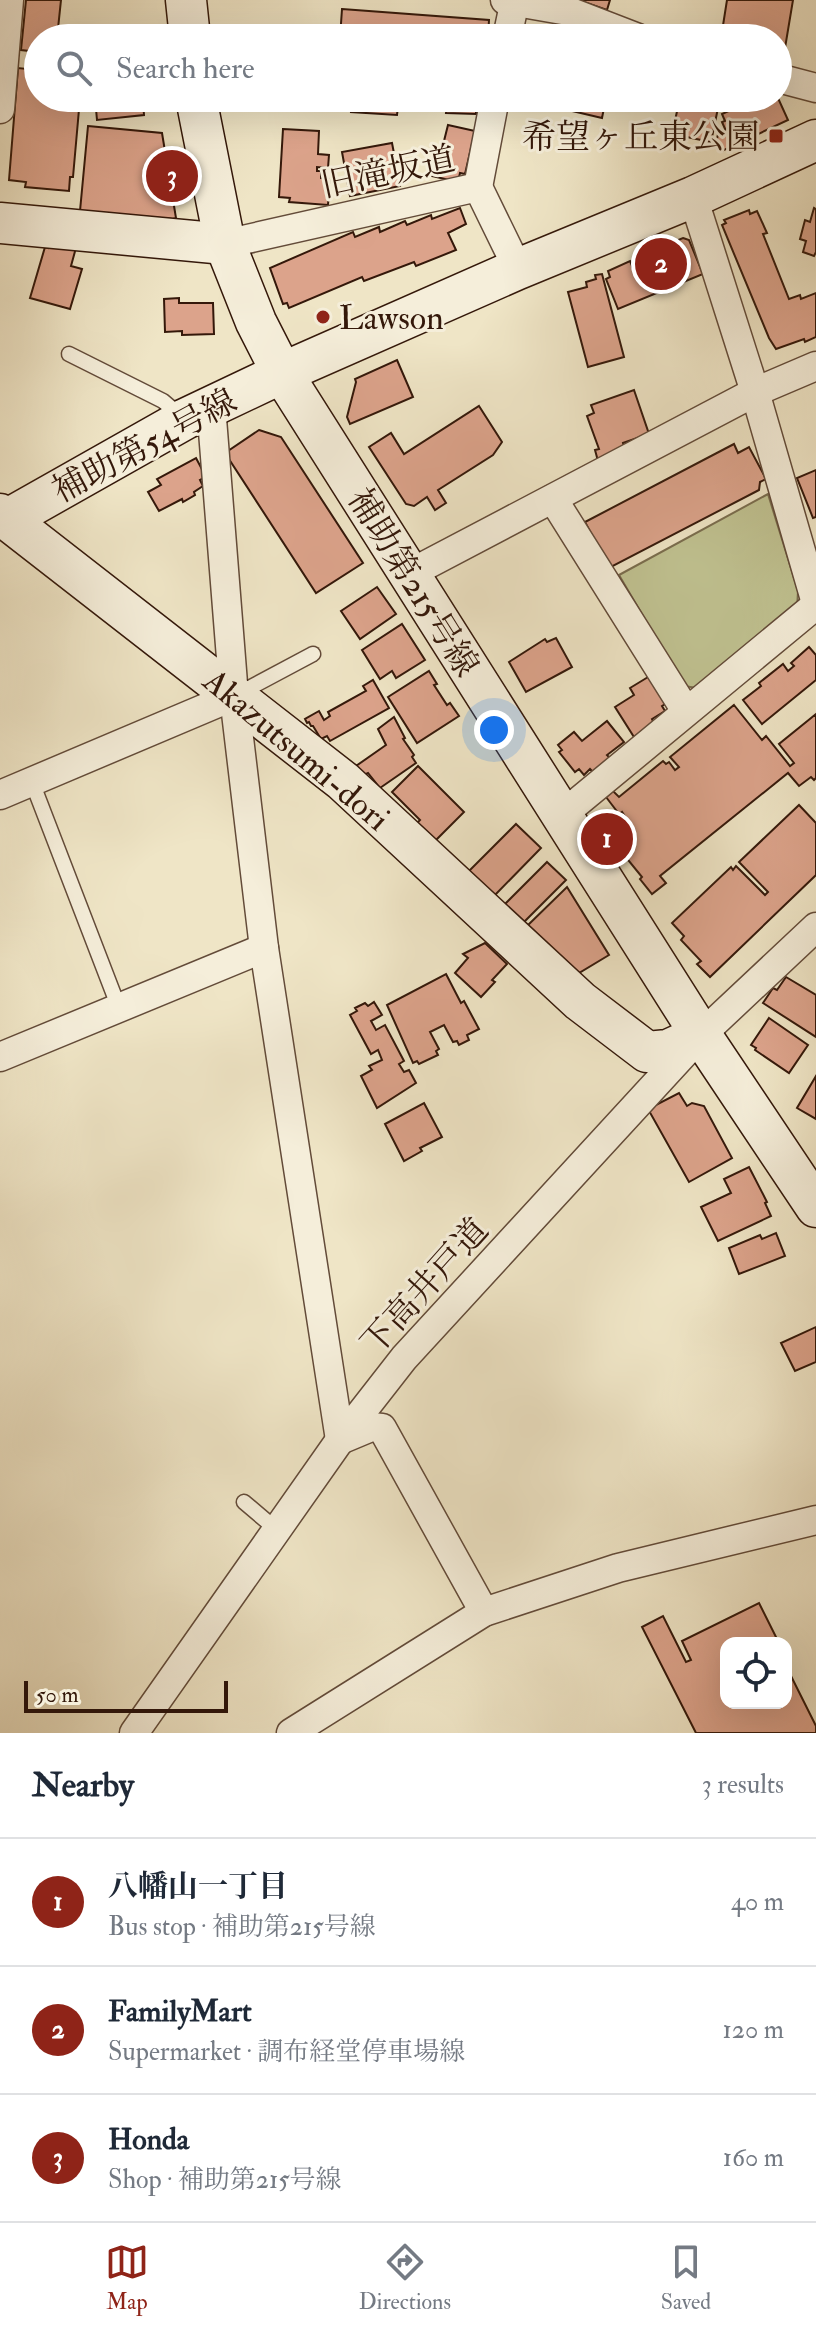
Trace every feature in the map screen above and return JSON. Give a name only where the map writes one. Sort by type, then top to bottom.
[{"type":"street","points":[[0,109],[9,0]]},
{"type":"street","points":[[186,0],[189,24]]},
{"type":"street","points":[[505,0],[568,11],[602,24]]},
{"type":"street","points":[[510,24],[515,0]]},
{"type":"street","points":[[792,82],[816,88]]},
{"type":"street","points":[[0,223],[225,244],[199,112]]},
{"type":"street","points":[[478,187],[492,112]]},
{"type":"street","name":"補助第54号線","points":[[4,516],[198,412],[282,373],[518,269],[693,197],[816,140]]},
{"type":"street","name":"旧滝坂道","points":[[225,244],[478,187],[518,269]]},
{"type":"street","points":[[562,815],[816,604],[755,392],[693,197]]},
{"type":"street","name":"補助第215号線","points":[[225,244],[256,322],[282,373],[701,1035],[812,1193]]},
{"type":"street","points":[[409,574],[755,392],[816,366]]},
{"type":"street","points":[[198,412],[264,948],[340,1440],[371,1427],[382,1428],[484,1612]]},
{"type":"street","points":[[553,499],[686,711]]},
{"type":"street","name":"Akazutsumi-dori","points":[[4,516],[343,781],[580,1001],[647,1052],[668,1050],[701,1035]]},
{"type":"street","points":[[0,795],[234,696]]},
{"type":"street","name":"下高井戸道","points":[[134,1733],[340,1440],[404,1358],[701,1035],[816,927]]},
{"type":"street","points":[[0,1057],[264,948]]},
{"type":"street","points":[[293,1733],[484,1612],[618,1568],[816,1520]]},
{"type":"lane","points":[[69,354],[163,401],[198,412]]},
{"type":"lane","points":[[234,696],[313,654]]},
{"type":"lane","points":[[32,782],[119,1008]]},
{"type":"lane","points":[[244,1502],[277,1530]]},
{"type":"green space","points":[[768,494],[798,591],[797,610],[697,688],[684,686],[619,575]]},
{"type":"building","points":[[26,0],[61,0],[58,24],[24,24],[24,50],[21,50]]},
{"type":"building","points":[[578,0],[610,0],[607,10]]},
{"type":"building","points":[[727,0],[793,0],[789,24],[723,24]]},
{"type":"building","points":[[342,9],[489,20],[489,24],[341,24]]},
{"type":"building","points":[[18,68],[24,69],[24,112],[79,112],[69,191],[25,187],[26,182],[9,180]]},
{"type":"building","points":[[96,112],[144,112],[144,115],[97,120]]},
{"type":"building","points":[[351,112],[397,112],[397,115]]},
{"type":"building","points":[[476,112],[476,114],[446,113]]},
{"type":"building","points":[[576,112],[603,112],[602,118]]},
{"type":"building","points":[[677,112],[717,112],[711,142],[672,134]]},
{"type":"building","points":[[784,112],[788,120],[722,151],[717,139],[718,134],[726,131],[722,114]]},
{"type":"building","points":[[448,125],[475,131],[465,174],[460,173],[458,182],[432,176]]},
{"type":"building","points":[[88,126],[162,133],[176,218],[80,211]]},
{"type":"building","points":[[283,129],[319,131],[318,154],[329,155],[328,168],[317,167],[321,178],[330,179],[328,205],[289,202],[290,198],[279,197]]},
{"type":"building","points":[[392,143],[398,174],[403,173],[400,186],[350,196],[342,152]]},
{"type":"building","points":[[460,208],[466,224],[448,233],[456,250],[364,281],[362,277],[289,308],[287,303],[283,304],[270,268],[353,232],[355,237],[379,227],[380,232],[405,221],[407,225]]},
{"type":"building","points":[[814,208],[814,256],[803,252],[806,241],[800,239],[805,220],[810,222]]},
{"type":"building","points":[[749,210],[750,214],[757,211],[767,233],[763,234],[789,299],[800,295],[801,299],[816,293],[816,337],[776,349],[769,338],[722,225],[726,223],[724,220]]},
{"type":"building","points":[[683,238],[689,240],[703,274],[618,309],[606,279],[610,277],[608,271],[630,261],[638,280],[645,277],[636,257]]},
{"type":"building","points":[[49,244],[77,244],[71,266],[82,269],[70,309],[30,298],[45,247],[48,248]]},
{"type":"building","points":[[602,274],[624,357],[588,367],[568,292],[587,287],[586,282]]},
{"type":"building","points":[[179,298],[179,303],[213,303],[214,334],[165,332],[164,299]]},
{"type":"building","points":[[397,360],[413,397],[350,424],[347,417],[355,379]]},
{"type":"building","points":[[634,390],[649,434],[623,443],[624,447],[598,461],[595,450],[599,449],[587,416],[594,413],[591,405]]},
{"type":"building","points":[[479,406],[502,442],[493,455],[438,490],[446,503],[435,510],[427,497],[414,506],[406,504],[369,447],[391,433],[404,454]]},
{"type":"building","points":[[259,430],[281,437],[363,563],[316,593],[225,453]]},
{"type":"building","points":[[734,444],[738,453],[749,447],[766,479],[760,482],[759,490],[609,568],[585,522]]},
{"type":"building","points":[[196,458],[206,477],[200,480],[203,486],[183,502],[182,499],[159,511],[148,492],[161,485],[157,479]]},
{"type":"building","points":[[816,470],[816,517],[813,518],[797,478]]},
{"type":"building","points":[[377,587],[396,614],[360,639],[341,611]]},
{"type":"building","points":[[402,624],[425,660],[396,678],[392,671],[380,679],[362,650]]},
{"type":"building","points":[[556,638],[572,667],[526,692],[509,662],[545,639],[547,642]]},
{"type":"building","points":[[809,647],[816,655],[816,680],[762,724],[743,700],[783,664],[788,671],[794,666],[791,663]]},
{"type":"building","points":[[429,671],[447,705],[450,703],[459,716],[417,743],[388,697]]},
{"type":"building","points":[[653,674],[670,701],[662,706],[665,711],[652,719],[654,723],[634,737],[615,707],[634,695],[630,688]]},
{"type":"building","points":[[373,680],[389,708],[330,741],[327,736],[321,739],[313,726],[307,723],[305,719],[319,711],[324,720],[330,716],[328,712],[366,691],[363,686]]},
{"type":"building","points":[[734,705],[762,740],[766,736],[790,766],[794,763],[779,744],[816,714],[816,778],[811,777],[799,786],[788,773],[660,876],[666,883],[652,894],[624,855],[628,852],[611,830],[626,818],[606,797],[613,791],[619,797],[663,761],[666,764],[669,762],[675,770],[679,767],[670,757]]},
{"type":"building","points":[[394,717],[416,763],[380,788],[368,773],[364,775],[356,766],[386,745],[378,729]]},
{"type":"building","points":[[607,721],[624,742],[607,755],[610,758],[593,772],[590,769],[584,775],[579,769],[575,772],[559,752],[562,750],[558,745],[574,732],[582,741]]},
{"type":"building","points":[[418,766],[464,812],[434,842],[416,824],[420,820],[392,792]]},
{"type":"building","points":[[799,805],[816,823],[816,875],[710,977],[697,964],[701,961],[681,940],[684,936],[672,923],[731,867],[733,870],[736,866],[765,895],[768,892],[739,862]]},
{"type":"building","points":[[516,824],[541,848],[494,896],[469,871]]},
{"type":"building","points":[[547,862],[566,880],[521,925],[502,907]]},
{"type":"building","points":[[567,887],[609,955],[579,973],[525,928]]},
{"type":"building","points":[[485,943],[507,964],[481,997],[455,973],[468,958],[463,954]]},
{"type":"building","points":[[446,974],[479,1029],[467,1035],[469,1040],[459,1045],[457,1041],[453,1042],[444,1025],[430,1032],[439,1049],[436,1051],[438,1055],[419,1064],[417,1061],[413,1063],[387,1005]]},
{"type":"building","points":[[786,977],[816,995],[816,1037],[763,1003],[773,988],[777,990]]},
{"type":"building","points":[[374,1002],[382,1015],[371,1021],[376,1030],[385,1025],[404,1061],[399,1064],[404,1072],[409,1070],[416,1083],[377,1108],[361,1076],[372,1070],[369,1066],[382,1060],[378,1050],[371,1054],[350,1015],[357,1011],[355,1008]]},
{"type":"building","points":[[769,1018],[808,1045],[789,1073],[751,1045]]},
{"type":"building","points":[[816,1076],[816,1119],[797,1108]]},
{"type":"building","points":[[679,1093],[687,1106],[692,1103],[704,1106],[732,1158],[689,1182],[648,1109]]},
{"type":"building","points":[[424,1103],[442,1137],[420,1148],[422,1151],[404,1161],[385,1124]]},
{"type":"building","points":[[749,1167],[771,1216],[718,1241],[701,1207],[731,1193],[724,1179]]},
{"type":"building","points":[[776,1233],[785,1256],[739,1274],[729,1248],[760,1235],[762,1239]]},
{"type":"building","points":[[816,1327],[816,1362],[795,1371],[781,1343]]},
{"type":"building","points":[[759,1603],[776,1637],[720,1637],[720,1709],[792,1709],[792,1678],[816,1726],[816,1733],[696,1733],[642,1627],[663,1616],[686,1662],[691,1660],[682,1641]]},
{"type":"place","name":"希望ヶ丘東公園","points":[[776,136]]},
{"type":"place","name":"Honda","points":[[172,176]]},
{"type":"place","name":"FamilyMart","points":[[661,264]]},
{"type":"place","name":"Lawson","points":[[323,317]]},
{"type":"place","name":"八幡山一丁目","points":[[607,839]]}]
